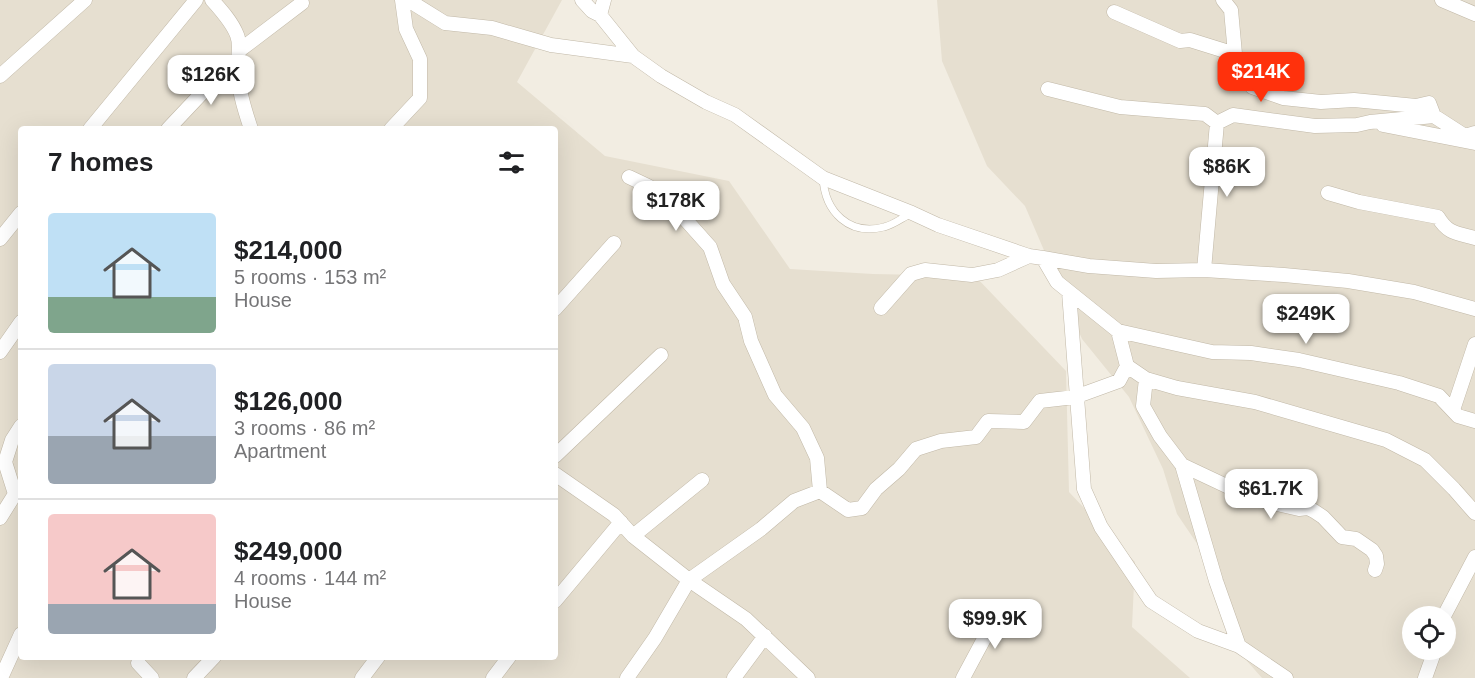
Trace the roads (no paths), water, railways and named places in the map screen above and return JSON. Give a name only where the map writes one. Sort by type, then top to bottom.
[{"type":"street","points":[[0,76],[85,0]]},
{"type":"street","points":[[92,126],[196,0]]},
{"type":"street","points":[[212,0],[238,36],[241,99],[245,125]]},
{"type":"street","points":[[395,126],[420,98],[420,59],[406,29],[402,0]]},
{"type":"street","points":[[408,0],[445,23],[492,28],[551,45],[633,56]]},
{"type":"street","points":[[582,0],[592,11],[600,15],[633,56],[661,76],[706,102],[735,115],[823,178],[938,225],[1036,257],[1098,267],[1156,271],[1204,270],[1348,281],[1414,292],[1475,309]]},
{"type":"street","points":[[600,15],[604,0]]},
{"type":"street","points":[[1223,0],[1231,10],[1235,54],[1252,87],[1283,98],[1321,102],[1386,101],[1416,106],[1429,103],[1434,116],[1465,136],[1475,132]]},
{"type":"street","points":[[1442,0],[1475,14]]},
{"type":"street","points":[[171,126],[217,77],[302,3]]},
{"type":"street","points":[[1114,12],[1180,42],[1190,40],[1235,54]]},
{"type":"street","points":[[1048,89],[1120,107],[1205,114],[1217,123]]},
{"type":"street","points":[[1217,123],[1233,115],[1315,126],[1357,125],[1434,116]]},
{"type":"street","points":[[1370,122],[1475,143]]},
{"type":"street","points":[[1204,270],[1217,123]]},
{"type":"street","points":[[629,177],[648,186],[669,201],[710,248],[723,284],[745,317],[751,341],[775,394],[803,428],[818,458],[820,491]]},
{"type":"street","points":[[1328,193],[1359,202],[1438,217],[1444,228],[1449,231],[1475,238]]},
{"type":"street","points":[[0,239],[18,217]]},
{"type":"street","points":[[558,306],[614,243]]},
{"type":"street","points":[[1036,257],[1057,282],[1118,331],[1212,352],[1251,353],[1337,368],[1399,383],[1438,396],[1458,416],[1475,421]]},
{"type":"street","points":[[881,308],[911,274],[925,270],[972,275],[998,270],[1036,257]]},
{"type":"street","points":[[1069,292],[1075,397],[1079,407],[1084,489],[1101,526],[1150,601],[1198,631],[1239,646],[1287,678]]},
{"type":"street","points":[[0,352],[18,326]]},
{"type":"street","points":[[1118,331],[1127,366],[1146,379],[1177,388],[1254,402],[1386,440],[1425,460],[1475,513]]},
{"type":"street","points":[[1453,410],[1475,344]]},
{"type":"street","points":[[558,453],[661,356]]},
{"type":"street","points":[[820,491],[848,510],[862,508],[876,489],[899,469],[916,449],[941,441],[976,437],[988,421],[1024,422],[1040,401],[1075,397],[1119,381],[1127,366]]},
{"type":"street","points":[[1146,379],[1143,406],[1160,436],[1182,465],[1216,581],[1239,646]]},
{"type":"street","points":[[0,518],[18,493],[5,462],[12,440],[18,431]]},
{"type":"street","points":[[1182,465],[1252,498],[1314,511],[1342,537],[1356,539],[1372,550],[1376,556],[1375,570]]},
{"type":"street","points":[[558,476],[621,522],[633,536],[689,580],[746,619],[808,678]]},
{"type":"street","points":[[633,536],[702,480]]},
{"type":"street","points":[[627,678],[655,638],[689,580],[761,529],[794,501],[820,491]]},
{"type":"street","points":[[558,597],[621,522]]},
{"type":"street","points":[[1449,606],[1475,557]]},
{"type":"street","points":[[963,678],[999,609]]},
{"type":"street","points":[[734,678],[765,636]]},
{"type":"street","points":[[1,678],[18,641]]},
{"type":"street","points":[[194,678],[211,660]]},
{"type":"street","points":[[362,678],[376,660]]},
{"type":"street","points":[[493,678],[508,660]]},
{"type":"street","points":[[1425,678],[1431,660]]},
{"type":"street","points":[[138,663],[152,678]]},
{"type":"lane","points":[[823,178],[824,192],[837,216],[858,228],[885,227],[912,213]]}]
